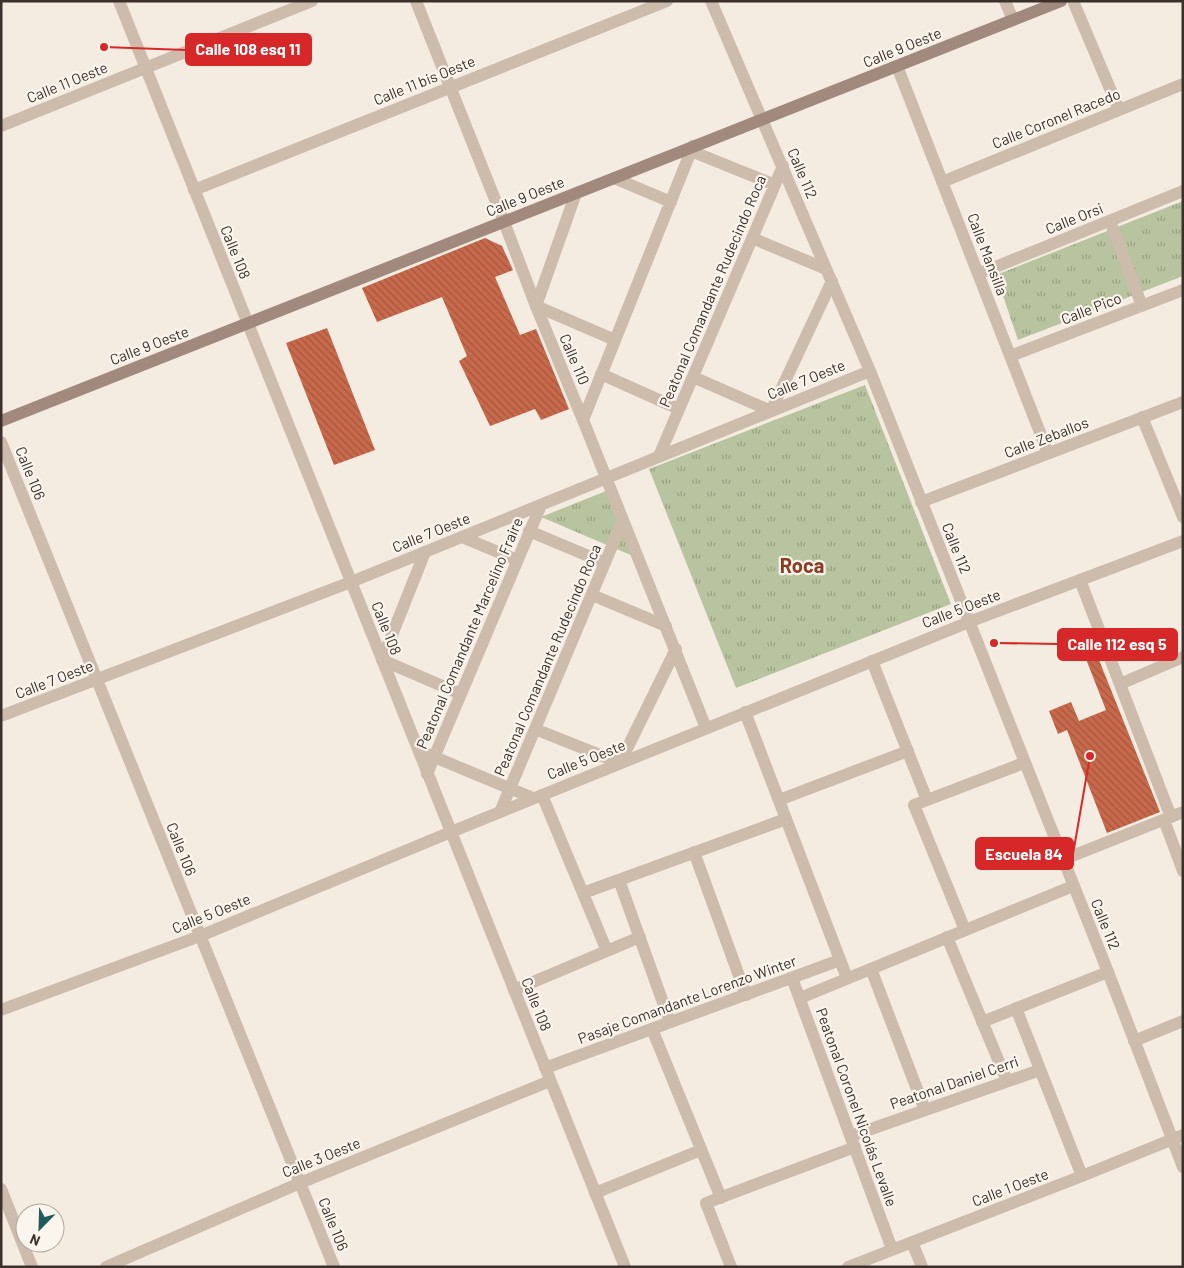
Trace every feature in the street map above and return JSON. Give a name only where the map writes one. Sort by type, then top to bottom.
[{"type":"main road","name":"Calle 9 Oeste","points":[[1,421],[614,178],[692,149],[762,119],[1061,1]]},
{"type":"street","name":"Calle 108","points":[[119,1],[625,1267]]},
{"type":"street","name":"Calle 11 Oeste","points":[[1,126],[312,1]]},
{"type":"street","name":"Calle 110","points":[[416,1],[536,306],[676,649],[706,728]]},
{"type":"street","name":"Calle 11 bis Oeste","points":[[194,190],[667,1]]},
{"type":"street","name":"Calle 112","points":[[710,1],[870,370],[1134,1041],[1177,1137],[1183,1167]]},
{"type":"street","points":[[1005,1],[1013,20]]},
{"type":"street","points":[[1073,1],[1119,110]]},
{"type":"street","name":"Calle Mansilla","points":[[897,66],[1048,453]]},
{"type":"street","name":"Calle Coronel Racedo","points":[[942,182],[1183,84]]},
{"type":"street","points":[[583,420],[692,149],[775,185]]},
{"type":"street","name":"Peatonal Comandante Rudecindo Roca","points":[[659,456],[783,166]]},
{"type":"street","points":[[614,178],[671,202]]},
{"type":"street","name":"Calle Orsi","points":[[978,274],[1183,191]]},
{"type":"street","points":[[576,193],[536,306],[615,340]]},
{"type":"street","points":[[1110,221],[1142,306]]},
{"type":"street","points":[[752,238],[826,268]]},
{"type":"street","points":[[693,376],[771,411],[832,281]]},
{"type":"street","name":"Calle Pico","points":[[1010,356],[1183,290]]},
{"type":"street","name":"Calle 7 Oeste","points":[[1,716],[351,582],[870,370]]},
{"type":"street","points":[[601,374],[679,409]]},
{"type":"street","name":"Calle Zeballos","points":[[921,502],[1183,402]]},
{"type":"street","points":[[1142,417],[1183,517]]},
{"type":"street","name":"Calle 106","points":[[1,442],[334,1267]]},
{"type":"street","name":"Peatonal Comandante Marcelino Fraire","points":[[427,774],[541,505]]},
{"type":"street","name":"Peatonal Comandante Rudecindo Roca","points":[[500,812],[623,520]]},
{"type":"street","points":[[530,531],[605,563]]},
{"type":"street","points":[[462,537],[517,560]]},
{"type":"street","name":"Calle 5 Oeste","points":[[1,1010],[200,936],[745,712],[969,622],[1183,541]]},
{"type":"street","points":[[425,552],[382,660],[461,694]]},
{"type":"street","points":[[1080,580],[1173,816],[1183,871]]},
{"type":"street","points":[[592,595],[666,626]]},
{"type":"street","points":[[535,729],[620,763],[676,649]]},
{"type":"street","points":[[1120,684],[1183,657]]},
{"type":"street","points":[[872,661],[927,800]]},
{"type":"street","points":[[745,712],[847,978]]},
{"type":"street","points":[[418,751],[510,789],[537,796],[583,893],[607,951]]},
{"type":"street","points":[[779,800],[908,751]]},
{"type":"street","points":[[965,930],[914,805],[1024,763]]},
{"type":"street","points":[[1062,860],[1173,816]]},
{"type":"street","points":[[583,893],[786,819]]},
{"type":"street","points":[[694,852],[746,994]]},
{"type":"street","points":[[619,880],[670,1022]]},
{"type":"street","points":[[800,998],[1073,886]]},
{"type":"street","points":[[514,990],[640,937]]},
{"type":"street","points":[[947,937],[1006,1081]]},
{"type":"street","name":"Pasaje Comandante Lorenzo Winter","points":[[545,1068],[840,960]]},
{"type":"street","points":[[871,969],[925,1110]]},
{"type":"street","points":[[982,1022],[1108,972]]},
{"type":"street","name":"Peatonal Coronel Nicolás Levalle","points":[[792,978],[892,1249]]},
{"type":"street","points":[[1016,1008],[1082,1176]]},
{"type":"street","points":[[1134,1041],[1183,1021]]},
{"type":"street","points":[[652,1029],[721,1198]]},
{"type":"street","name":"Peatonal Daniel Cerri","points":[[731,1267],[706,1203],[925,1110],[1040,1070]]},
{"type":"street","name":"Calle 3 Oeste","points":[[106,1267],[300,1183],[550,1081]]},
{"type":"street","name":"Calle 1 Oeste","points":[[848,1267],[1177,1137]]},
{"type":"street","points":[[596,1193],[702,1150]]},
{"type":"street","points":[[1,1189],[32,1267]]},
{"type":"street","points":[[912,1242],[922,1267]]},
{"type":"green space","points":[[1183,201],[1183,276],[1018,340],[996,275]]},
{"type":"green space","points":[[865,385],[951,604],[736,688],[649,469]]},
{"type":"green space","points":[[611,489],[633,556],[541,517]]},
{"type":"building","points":[[485,238],[502,246],[513,270],[495,277],[520,335],[536,329],[569,409],[541,420],[535,409],[490,426],[459,361],[467,356],[442,297],[377,322],[362,288]]},
{"type":"building","points":[[327,328],[375,450],[334,465],[286,343]]},
{"type":"building","points":[[1095,650],[1160,812],[1107,833],[1067,730],[1058,734],[1049,711],[1071,702],[1079,721],[1106,710],[1084,654]]},
{"type":"place","name":"Calle 108 esq 11","points":[[104,47]]},
{"type":"place","name":"Calle 112 esq 5","points":[[994,643]]},
{"type":"place","name":"Escuela 84","points":[[1090,756]]},
{"type":"district","name":"Roca","points":[[802,565]]}]
